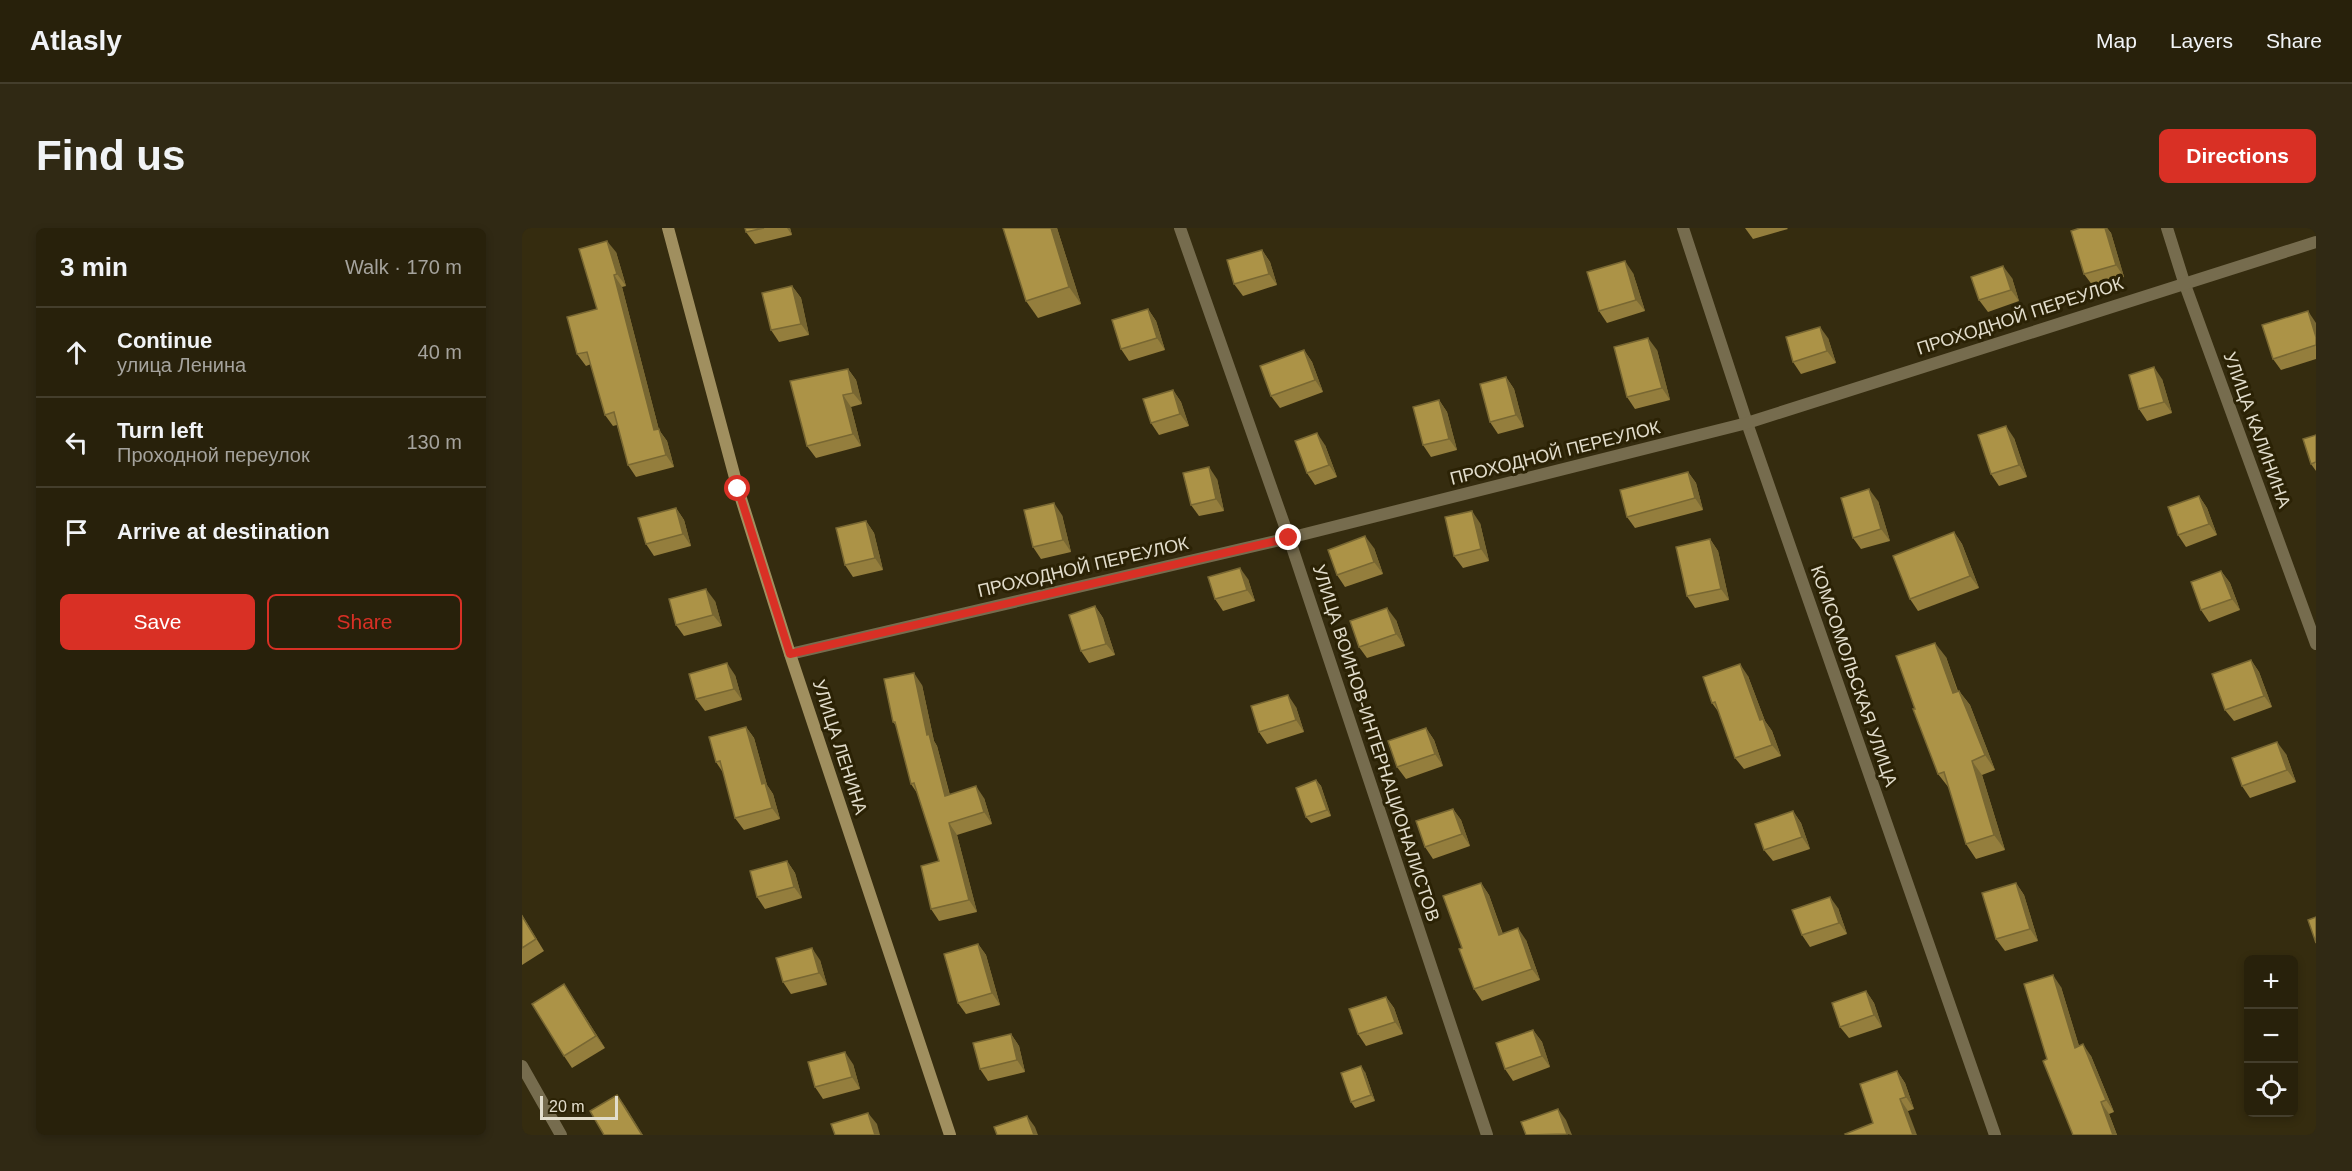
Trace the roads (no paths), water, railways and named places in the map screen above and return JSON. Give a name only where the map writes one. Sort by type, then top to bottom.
[{"type":"main road","name":"УЛИЦА ЛЕНИНА","points":[[668,228],[738,489],[790,654],[950,1135]]},
{"type":"street","name":"УЛИЦА ВОИНОВ-ИНТЕРНАЦИОНАЛИСТОВ","points":[[1179,228],[1289,538],[1487,1135]]},
{"type":"street","name":"КОМСОМОЛЬСКАЯ УЛИЦА","points":[[1683,228],[1747,423],[1995,1135]]},
{"type":"street","name":"УЛИЦА КАЛИНИНА","points":[[2167,228],[2184,282],[2316,644]]},
{"type":"street","name":"ПРОХОДНОЙ ПЕРЕУЛОК","points":[[790,654],[1289,538],[1747,423],[2184,282],[2316,242]]},
{"type":"street","points":[[522,1066],[561,1135]]}]
